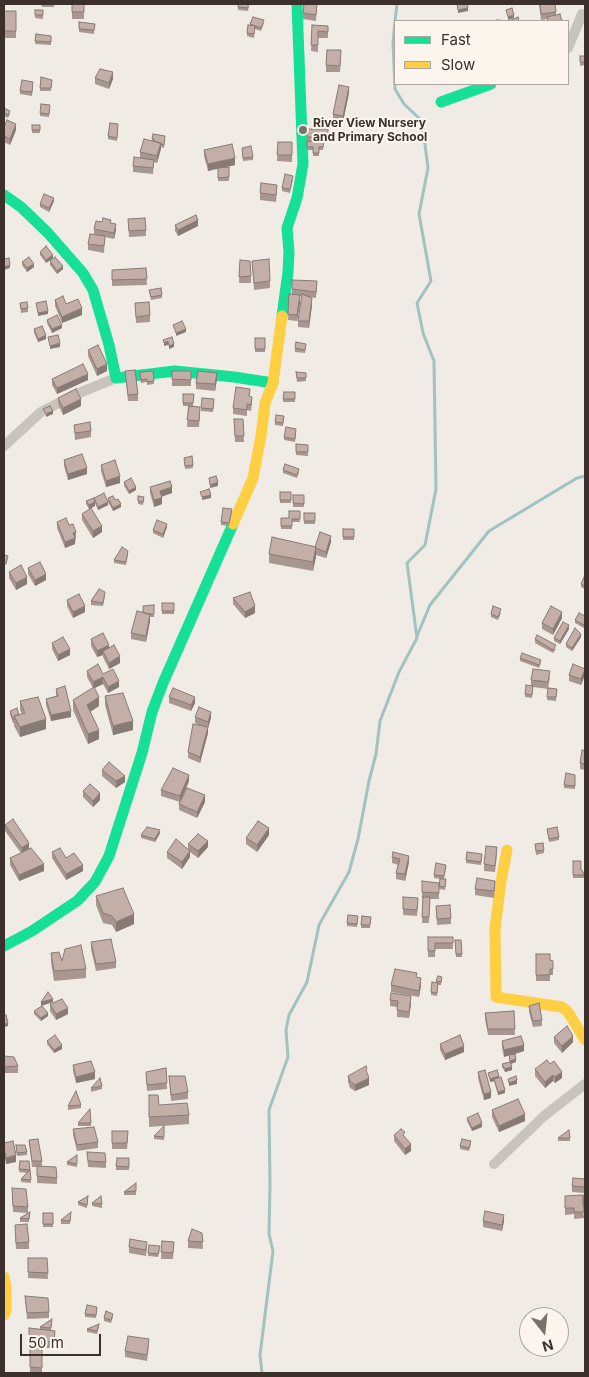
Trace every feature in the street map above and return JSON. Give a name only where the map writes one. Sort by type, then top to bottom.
[{"type":"street","points":[[4,946],[32,931],[77,901],[95,882],[110,856],[142,753],[152,712],[248,491],[258,452],[265,403],[273,382],[288,272],[287,228],[297,198],[302,164],[297,4]]},
{"type":"street","points":[[569,46],[584,12]]},
{"type":"street","points":[[441,102],[488,85]]},
{"type":"street","points":[[4,194],[21,207],[48,233],[83,273],[93,290],[109,345],[116,378]]},
{"type":"street","points":[[4,446],[40,412],[74,395],[116,378],[175,371],[273,382]]},
{"type":"street","points":[[507,850],[501,881],[496,929],[496,998],[562,1007],[568,1012],[585,1040]]},
{"type":"street","points":[[494,1164],[544,1116],[585,1084]]},
{"type":"street","points":[[4,1277],[6,1287],[6,1311],[4,1315]]},
{"type":"building","points":[[72,4],[84,4],[84,12],[72,12]]},
{"type":"building","points":[[238,4],[248,4],[248,8],[238,7]]},
{"type":"building","points":[[304,4],[317,4],[316,15],[303,13]]},
{"type":"building","points":[[457,4],[467,4],[468,8],[458,10]]},
{"type":"building","points":[[540,4],[555,4],[556,12],[541,14]]},
{"type":"building","points":[[512,8],[514,15],[508,17],[506,10]]},
{"type":"building","points":[[35,10],[43,10],[43,15],[35,15]]},
{"type":"building","points":[[4,11],[16,11],[16,31],[4,31]]},
{"type":"building","points":[[560,14],[562,20],[548,20],[547,17]]},
{"type":"building","points":[[253,17],[264,20],[261,28],[250,24]]},
{"type":"building","points":[[79,22],[95,24],[94,30],[79,29]]},
{"type":"building","points":[[248,25],[255,26],[254,34],[247,33]]},
{"type":"building","points":[[312,25],[328,26],[328,32],[318,31],[318,45],[311,45]]},
{"type":"building","points":[[36,34],[51,36],[51,42],[35,41]]},
{"type":"building","points":[[327,50],[341,50],[340,66],[326,65]]},
{"type":"building","points":[[580,56],[585,56],[585,62],[580,62]]},
{"type":"building","points":[[100,69],[113,72],[109,83],[95,78]]},
{"type":"building","points":[[41,77],[52,80],[51,88],[40,88]]},
{"type":"building","points":[[22,80],[33,82],[32,92],[20,91]]},
{"type":"building","points":[[339,85],[349,87],[343,116],[333,114]]},
{"type":"building","points":[[41,104],[50,105],[49,114],[40,113]]},
{"type":"building","points":[[4,108],[10,111],[8,115],[4,113]]},
{"type":"building","points":[[7,120],[16,124],[10,139],[4,136],[4,127]]},
{"type":"building","points":[[110,123],[118,124],[117,138],[108,136]]},
{"type":"building","points":[[32,125],[40,125],[40,130],[32,130]]},
{"type":"building","points":[[307,129],[328,129],[328,137],[307,137]]},
{"type":"building","points":[[153,134],[165,136],[164,145],[152,139]]},
{"type":"building","points":[[144,139],[161,143],[157,156],[140,152]]},
{"type":"building","points":[[307,141],[324,142],[323,147],[319,147],[319,153],[313,153],[313,147],[307,147]]},
{"type":"building","points":[[278,142],[292,142],[292,155],[277,155]]},
{"type":"building","points":[[232,144],[235,158],[208,164],[204,150]]},
{"type":"building","points":[[251,146],[253,157],[243,158],[242,148]]},
{"type":"building","points":[[134,157],[154,160],[153,168],[133,166]]},
{"type":"building","points":[[229,167],[229,177],[218,178],[218,168]]},
{"type":"building","points":[[285,174],[293,176],[290,189],[282,188]]},
{"type":"building","points":[[261,183],[277,185],[276,195],[260,193]]},
{"type":"building","points":[[44,194],[54,198],[49,208],[40,204]]},
{"type":"building","points":[[196,215],[198,220],[178,230],[175,225]]},
{"type":"building","points":[[103,218],[111,220],[110,223],[116,224],[114,233],[94,229],[96,221],[102,222]]},
{"type":"building","points":[[145,218],[146,230],[129,231],[128,219]]},
{"type":"building","points":[[90,234],[105,236],[104,246],[88,244]]},
{"type":"building","points":[[46,246],[53,255],[46,260],[40,252]]},
{"type":"building","points":[[29,257],[34,264],[27,268],[22,262]]},
{"type":"building","points":[[55,257],[63,266],[57,271],[50,261]]},
{"type":"building","points":[[9,258],[10,265],[4,267],[4,259]]},
{"type":"building","points":[[269,259],[270,281],[254,283],[252,261]]},
{"type":"building","points":[[240,260],[250,261],[251,276],[239,277]]},
{"type":"building","points":[[146,268],[147,279],[112,280],[112,270]]},
{"type":"building","points":[[292,280],[317,281],[316,292],[292,289]]},
{"type":"building","points":[[161,288],[162,295],[151,297],[149,290]]},
{"type":"building","points":[[289,294],[300,295],[297,315],[288,314]]},
{"type":"building","points":[[302,294],[312,298],[309,321],[298,321]]},
{"type":"building","points":[[63,296],[66,304],[78,299],[82,308],[62,317],[55,300]]},
{"type":"building","points":[[46,301],[48,311],[38,313],[36,303]]},
{"type":"building","points":[[27,302],[28,308],[21,309],[20,303]]},
{"type":"building","points":[[149,302],[150,315],[136,317],[135,303]]},
{"type":"building","points":[[57,315],[62,325],[52,329],[47,320]]},
{"type":"building","points":[[182,321],[186,329],[176,333],[173,325]]},
{"type":"building","points":[[42,326],[46,335],[38,339],[34,329]]},
{"type":"building","points":[[58,335],[60,343],[50,346],[48,337]]},
{"type":"building","points":[[172,337],[174,344],[169,346],[168,341],[164,343],[163,340]]},
{"type":"building","points":[[255,338],[265,338],[265,349],[255,349]]},
{"type":"building","points":[[296,342],[306,344],[305,350],[295,348]]},
{"type":"building","points":[[98,345],[107,364],[97,369],[88,350]]},
{"type":"building","points":[[83,364],[88,374],[57,388],[52,379]]},
{"type":"building","points":[[135,370],[138,394],[128,395],[125,371]]},
{"type":"building","points":[[153,371],[154,381],[147,382],[147,379],[141,380],[140,372]]},
{"type":"building","points":[[172,371],[191,371],[191,380],[172,379]]},
{"type":"building","points":[[198,371],[217,373],[215,384],[196,383]]},
{"type":"building","points":[[296,372],[306,373],[306,378],[297,378]]},
{"type":"building","points":[[236,387],[250,389],[251,405],[247,404],[247,410],[233,408]]},
{"type":"building","points":[[76,389],[81,399],[63,408],[58,398]]},
{"type":"building","points":[[284,392],[295,392],[295,399],[283,399]]},
{"type":"building","points":[[183,394],[194,394],[193,403],[183,403]]},
{"type":"building","points":[[202,398],[214,399],[213,409],[201,408]]},
{"type":"building","points":[[50,406],[53,411],[46,414],[43,409]]},
{"type":"building","points":[[189,406],[200,407],[199,421],[187,420]]},
{"type":"building","points":[[276,415],[284,416],[283,423],[275,422]]},
{"type":"building","points":[[234,419],[243,419],[244,436],[235,436]]},
{"type":"building","points":[[90,422],[91,431],[75,433],[74,425]]},
{"type":"building","points":[[286,427],[296,429],[295,439],[284,437]]},
{"type":"building","points":[[296,444],[308,445],[308,452],[296,452]]},
{"type":"building","points":[[82,454],[87,468],[68,474],[64,460]]},
{"type":"building","points":[[192,456],[193,465],[185,466],[184,458]]},
{"type":"building","points":[[115,460],[120,476],[106,481],[101,465]]},
{"type":"building","points":[[285,464],[299,469],[297,475],[283,470]]},
{"type":"building","points":[[216,476],[218,482],[210,485],[209,478]]},
{"type":"building","points":[[131,478],[136,487],[129,491],[124,482]]},
{"type":"building","points":[[170,481],[172,487],[160,491],[162,498],[154,500],[150,487]]},
{"type":"building","points":[[209,489],[211,495],[202,497],[200,492]]},
{"type":"building","points":[[280,492],[291,492],[291,500],[280,500]]},
{"type":"building","points":[[104,493],[108,502],[98,507],[94,498]]},
{"type":"building","points":[[293,495],[304,495],[304,504],[293,503]]},
{"type":"building","points":[[113,496],[121,504],[113,508],[108,498]]},
{"type":"building","points":[[138,496],[144,497],[143,502],[138,501]]},
{"type":"building","points":[[94,498],[95,502],[89,505],[86,501]]},
{"type":"building","points":[[91,508],[102,526],[93,531],[82,514]]},
{"type":"building","points":[[223,508],[232,509],[229,523],[221,522]]},
{"type":"building","points":[[289,511],[300,511],[300,519],[292,519],[292,526],[281,526],[281,518],[289,518]]},
{"type":"building","points":[[304,513],[315,513],[315,521],[304,521]]},
{"type":"building","points":[[66,518],[69,525],[73,524],[76,532],[73,533],[75,538],[65,542],[57,522]]},
{"type":"building","points":[[157,520],[167,524],[163,534],[153,530]]},
{"type":"building","points":[[343,529],[354,529],[354,537],[343,537]]},
{"type":"building","points":[[320,532],[331,536],[326,552],[315,547]]},
{"type":"building","points":[[272,537],[316,547],[313,562],[269,554]]},
{"type":"building","points":[[122,547],[128,551],[126,562],[114,560]]},
{"type":"building","points":[[4,555],[8,556],[6,564],[4,564]]},
{"type":"building","points":[[40,562],[46,574],[35,580],[28,568]]},
{"type":"building","points":[[21,565],[27,577],[16,583],[9,572]]},
{"type":"building","points":[[585,575],[585,586],[581,584]]},
{"type":"building","points":[[99,589],[105,592],[103,603],[91,601]]},
{"type":"building","points":[[250,592],[255,606],[245,612],[233,598]]},
{"type":"building","points":[[79,594],[85,606],[73,612],[67,600]]},
{"type":"building","points":[[162,603],[174,603],[174,611],[162,611]]},
{"type":"building","points":[[154,605],[154,614],[143,612],[143,606]]},
{"type":"building","points":[[493,606],[501,609],[498,617],[491,614]]},
{"type":"building","points":[[551,606],[562,612],[553,629],[542,623]]},
{"type":"building","points":[[137,611],[150,614],[146,636],[131,633]]},
{"type":"building","points":[[579,613],[585,616],[584,625],[575,620]]},
{"type":"building","points":[[563,622],[569,625],[560,641],[554,638]]},
{"type":"building","points":[[575,628],[581,634],[572,648],[566,644]]},
{"type":"building","points":[[103,633],[109,645],[97,651],[91,639]]},
{"type":"building","points":[[537,635],[556,645],[553,650],[535,639]]},
{"type":"building","points":[[63,637],[70,649],[58,655],[52,643]]},
{"type":"building","points":[[114,645],[120,656],[109,663],[103,651]]},
{"type":"building","points":[[522,653],[541,660],[539,665],[520,658]]},
{"type":"building","points":[[98,664],[103,674],[113,669],[119,681],[108,687],[103,677],[93,682],[87,671]]},
{"type":"building","points":[[573,664],[585,669],[581,679],[569,675]]},
{"type":"building","points":[[533,669],[550,671],[548,682],[531,680]]},
{"type":"building","points":[[526,685],[533,686],[532,695],[525,694]]},
{"type":"building","points":[[65,686],[71,711],[51,715],[46,699],[58,696],[56,689]]},
{"type":"building","points":[[94,687],[99,697],[87,705],[99,730],[88,734],[73,700]]},
{"type":"building","points":[[173,688],[195,697],[191,705],[169,697]]},
{"type":"building","points":[[548,688],[557,689],[556,697],[547,697]]},
{"type":"building","points":[[123,693],[133,721],[113,726],[105,696]]},
{"type":"building","points":[[38,697],[46,719],[20,727],[14,716],[25,713],[20,701]]},
{"type":"building","points":[[199,707],[211,712],[208,722],[195,717]]},
{"type":"building","points":[[17,708],[19,715],[14,716],[13,720],[10,711]]},
{"type":"building","points":[[193,724],[208,727],[200,757],[188,752]]},
{"type":"building","points":[[582,750],[585,751],[585,764],[580,763]]},
{"type":"building","points":[[109,762],[125,776],[116,781],[102,770]]},
{"type":"building","points":[[173,768],[189,775],[180,796],[161,790]]},
{"type":"building","points":[[566,773],[575,775],[575,786],[564,785]]},
{"type":"building","points":[[90,784],[100,793],[93,801],[83,791]]},
{"type":"building","points":[[187,788],[205,795],[197,812],[179,804]]},
{"type":"building","points":[[13,819],[29,843],[22,848],[5,825]]},
{"type":"building","points":[[258,821],[269,828],[257,845],[246,838]]},
{"type":"building","points":[[147,827],[160,830],[155,839],[141,835]]},
{"type":"building","points":[[557,827],[559,837],[549,839],[547,829]]},
{"type":"building","points":[[198,834],[208,841],[198,851],[188,844]]},
{"type":"building","points":[[176,839],[190,851],[182,862],[167,852]]},
{"type":"building","points":[[543,843],[544,850],[536,851],[535,844]]},
{"type":"building","points":[[486,846],[497,847],[495,866],[484,864]]},
{"type":"building","points":[[31,848],[44,864],[19,875],[10,858]]},
{"type":"building","points":[[60,848],[66,858],[74,853],[83,865],[66,874],[52,852]]},
{"type":"building","points":[[393,852],[409,856],[405,874],[396,873],[400,859],[392,857]]},
{"type":"building","points":[[467,852],[482,854],[481,862],[466,860]]},
{"type":"building","points":[[573,861],[581,861],[581,869],[585,875],[573,875]]},
{"type":"building","points":[[436,863],[446,865],[444,876],[434,875]]},
{"type":"building","points":[[477,878],[495,881],[494,891],[475,889]]},
{"type":"building","points":[[440,879],[446,879],[445,887],[439,886]]},
{"type":"building","points":[[422,881],[439,883],[439,893],[422,892]]},
{"type":"building","points":[[123,888],[134,914],[116,922],[112,916],[103,913],[96,896]]},
{"type":"building","points":[[403,897],[418,898],[417,910],[403,909]]},
{"type":"building","points":[[423,897],[430,897],[429,917],[422,917]]},
{"type":"building","points":[[450,905],[451,918],[437,919],[436,906]]},
{"type":"building","points":[[348,915],[358,916],[357,924],[347,923]]},
{"type":"building","points":[[362,916],[371,917],[370,925],[361,925]]},
{"type":"building","points":[[428,937],[453,937],[453,943],[435,943],[435,951],[428,951]]},
{"type":"building","points":[[111,939],[116,962],[96,964],[91,942]]},
{"type":"building","points":[[455,940],[461,940],[462,954],[456,954]]},
{"type":"building","points":[[81,945],[86,969],[54,971],[51,953],[59,952],[62,961],[65,949]]},
{"type":"building","points":[[536,954],[550,954],[550,960],[553,961],[553,969],[550,969],[550,975],[536,975]]},
{"type":"building","points":[[395,969],[417,973],[416,977],[421,978],[419,991],[391,985]]},
{"type":"building","points":[[438,976],[442,977],[441,982],[436,981]]},
{"type":"building","points":[[432,982],[438,983],[437,993],[431,992]]},
{"type":"building","points":[[48,992],[53,999],[41,1002]]},
{"type":"building","points":[[391,993],[411,996],[409,1012],[397,1010],[398,1001],[390,1000]]},
{"type":"building","points":[[62,999],[68,1008],[56,1014],[50,1004]]},
{"type":"building","points":[[539,1003],[542,1020],[533,1021],[529,1006]]},
{"type":"building","points":[[42,1006],[48,1013],[41,1018],[34,1011]]},
{"type":"building","points":[[514,1011],[515,1029],[488,1029],[485,1013]]},
{"type":"building","points":[[6,1015],[8,1023],[4,1024],[4,1016]]},
{"type":"building","points":[[567,1026],[573,1036],[562,1046],[554,1037]]},
{"type":"building","points":[[55,1035],[62,1045],[54,1050],[47,1041]]},
{"type":"building","points":[[460,1035],[464,1046],[445,1054],[440,1044]]},
{"type":"building","points":[[521,1036],[524,1045],[504,1050],[502,1041]]},
{"type":"building","points":[[515,1054],[516,1059],[510,1061],[509,1055]]},
{"type":"building","points":[[4,1056],[14,1057],[18,1066],[4,1067]]},
{"type":"building","points":[[547,1060],[550,1064],[554,1061],[562,1072],[555,1077],[553,1075],[545,1082],[535,1069]]},
{"type":"building","points":[[91,1061],[95,1072],[76,1077],[73,1065]]},
{"type":"building","points":[[510,1062],[512,1067],[505,1069],[502,1064]]},
{"type":"building","points":[[366,1066],[369,1078],[355,1085],[348,1076]]},
{"type":"building","points":[[166,1068],[167,1083],[147,1085],[146,1072]]},
{"type":"building","points":[[485,1070],[491,1092],[484,1094],[478,1072]]},
{"type":"building","points":[[497,1070],[499,1076],[490,1079],[488,1073]]},
{"type":"building","points":[[169,1076],[185,1076],[188,1092],[171,1095]]},
{"type":"building","points":[[516,1076],[517,1080],[509,1083],[508,1079]]},
{"type":"building","points":[[501,1077],[505,1090],[498,1092],[494,1079]]},
{"type":"building","points":[[100,1078],[102,1086],[91,1088]]},
{"type":"building","points":[[76,1091],[81,1105],[68,1106]]},
{"type":"building","points":[[149,1095],[158,1095],[159,1105],[187,1103],[189,1115],[149,1117]]},
{"type":"building","points":[[518,1099],[525,1114],[499,1126],[492,1110]]},
{"type":"building","points":[[90,1109],[91,1123],[78,1123]]},
{"type":"building","points":[[478,1113],[482,1123],[472,1128],[467,1118]]},
{"type":"building","points":[[164,1126],[164,1137],[154,1136]]},
{"type":"building","points":[[94,1127],[98,1142],[77,1145],[73,1129]]},
{"type":"building","points":[[401,1129],[405,1132],[403,1135],[411,1144],[405,1149],[394,1135]]},
{"type":"building","points":[[569,1130],[570,1138],[558,1138]]},
{"type":"building","points":[[112,1131],[128,1131],[127,1143],[112,1143]]},
{"type":"building","points":[[38,1139],[42,1161],[32,1161],[29,1140]]},
{"type":"building","points":[[462,1139],[471,1141],[469,1148],[460,1146]]},
{"type":"building","points":[[13,1141],[16,1155],[6,1158],[4,1143]]},
{"type":"building","points":[[16,1145],[25,1145],[27,1152],[17,1153]]},
{"type":"building","points":[[87,1152],[105,1153],[106,1162],[88,1161]]},
{"type":"building","points":[[77,1155],[77,1164],[67,1162]]},
{"type":"building","points":[[117,1158],[129,1158],[129,1167],[116,1166]]},
{"type":"building","points":[[20,1161],[29,1161],[30,1170],[19,1169]]},
{"type":"building","points":[[37,1166],[56,1167],[57,1178],[37,1176]]},
{"type":"building","points":[[30,1170],[31,1180],[21,1179]]},
{"type":"building","points":[[573,1178],[585,1179],[585,1187],[572,1186]]},
{"type":"building","points":[[136,1183],[136,1191],[124,1192]]},
{"type":"building","points":[[12,1188],[26,1189],[28,1207],[13,1206]]},
{"type":"building","points":[[583,1195],[584,1212],[574,1212],[574,1208],[565,1208],[565,1196]]},
{"type":"building","points":[[88,1196],[87,1205],[78,1202]]},
{"type":"building","points":[[101,1196],[102,1204],[92,1203]]},
{"type":"building","points":[[583,1196],[585,1196],[585,1205],[583,1205]]},
{"type":"building","points":[[485,1211],[504,1215],[502,1225],[483,1221]]},
{"type":"building","points":[[30,1212],[29,1219],[20,1218]]},
{"type":"building","points":[[71,1212],[70,1221],[61,1220]]},
{"type":"building","points":[[43,1213],[53,1213],[53,1224],[43,1224]]},
{"type":"building","points":[[27,1224],[29,1242],[16,1243],[15,1225]]},
{"type":"building","points":[[192,1229],[202,1233],[203,1242],[188,1241]]},
{"type":"building","points":[[130,1239],[147,1242],[146,1250],[129,1247]]},
{"type":"building","points":[[162,1241],[174,1242],[173,1253],[161,1252]]},
{"type":"building","points":[[149,1245],[160,1246],[158,1254],[148,1253]]},
{"type":"building","points":[[28,1258],[47,1258],[48,1273],[28,1272]]},
{"type":"building","points":[[25,1296],[48,1298],[49,1312],[27,1313]]},
{"type":"building","points":[[87,1305],[97,1307],[96,1315],[85,1314]]},
{"type":"building","points":[[106,1311],[113,1314],[111,1320],[104,1318]]},
{"type":"building","points":[[52,1319],[51,1328],[40,1327]]},
{"type":"building","points":[[99,1324],[97,1331],[87,1329]]},
{"type":"building","points":[[29,1328],[55,1331],[54,1342],[29,1341]]},
{"type":"building","points":[[128,1336],[149,1339],[147,1355],[125,1351]]},
{"type":"building","points":[[30,1347],[42,1348],[42,1368],[30,1367]]},
{"type":"waterway","points":[[395,20],[397,4]]},
{"type":"waterway","points":[[394,32],[394,66]]},
{"type":"waterway","points":[[262,1373],[260,1355],[273,1251],[269,1234],[269,1110],[288,1057],[286,1030],[289,1015],[307,982],[319,925],[349,872],[376,754],[380,721],[399,672],[417,638],[407,563],[425,545],[436,489],[434,361],[423,333],[417,303],[431,281],[419,214],[428,168],[422,121],[404,104],[395,89],[395,85]]},
{"type":"waterway","points":[[417,636],[430,605],[489,531],[577,478],[585,476]]},
{"type":"traffic: fast","points":[[282,316],[288,272],[287,228],[297,198],[303,164],[297,4]]},
{"type":"traffic: fast","points":[[441,102],[488,85]]},
{"type":"traffic: fast","points":[[4,195],[21,207],[48,233],[83,273],[93,290],[109,345],[116,378],[175,371],[273,383]]},
{"type":"traffic: fast","points":[[4,946],[32,931],[77,901],[95,882],[109,856],[142,753],[152,712],[163,683],[233,524]]},
{"type":"traffic: slow","points":[[233,524],[253,478],[265,403],[273,383],[282,316]]},
{"type":"traffic: slow","points":[[507,850],[495,929],[496,997],[562,1007],[568,1012],[585,1040]]},
{"type":"traffic: slow","points":[[4,1277],[6,1287],[6,1311],[4,1315]]},
{"type":"place","name":"River View Nursery and Primary School","points":[[303,130]]}]
